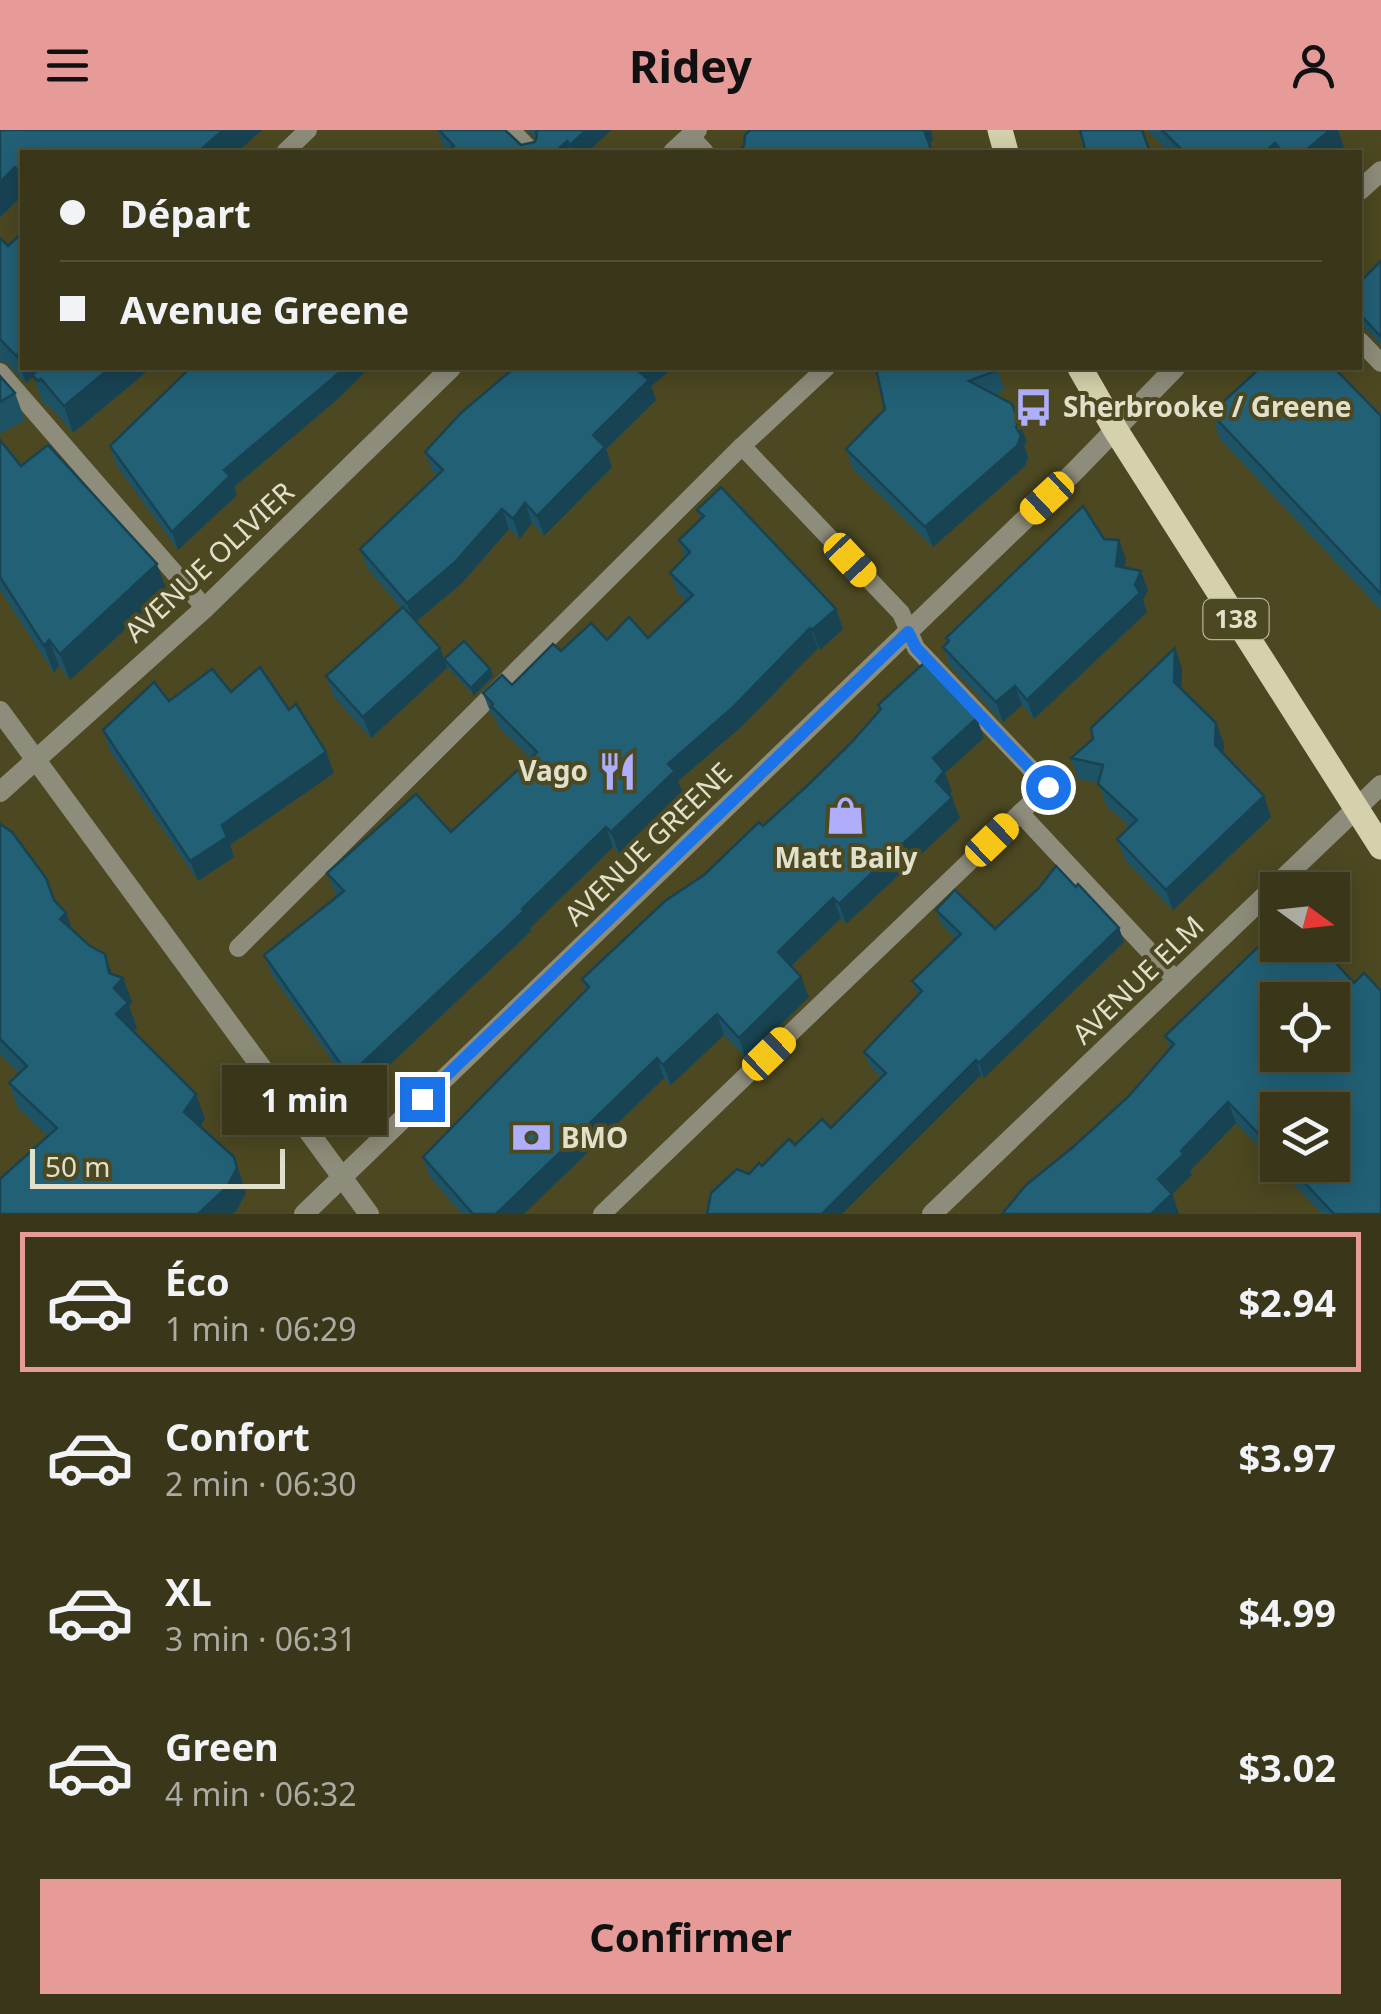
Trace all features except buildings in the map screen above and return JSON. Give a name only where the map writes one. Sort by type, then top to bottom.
[{"type":"main road","name":"138","points":[[1081,370],[1381,847]]},
{"type":"street","points":[[1362,188],[1381,171]]},
{"type":"street","name":"AVENUE OLIVIER","points":[[0,792],[206,608],[449,370]]},
{"type":"street","name":"AVENUE GREENE","points":[[304,1214],[908,632],[1173,370]]},
{"type":"street","points":[[0,711],[369,1214]]},
{"type":"street","name":"AVENUE ELM","points":[[932,1214],[1381,786]]},
{"type":"lane","points":[[286,150],[308,130]]},
{"type":"lane","points":[[511,130],[530,150]]},
{"type":"lane","points":[[1362,343],[1381,363]]},
{"type":"lane","points":[[238,948],[742,446],[824,370]]},
{"type":"lane","points":[[0,372],[31,395],[206,608]]},
{"type":"lane","points":[[602,1214],[1048,787],[916,648],[900,613],[742,446]]},
{"type":"lane","points":[[1020,813],[1177,982]]},
{"type":"place","name":"Sherbrooke / Greene","points":[[1033,407]]},
{"type":"place","name":"Vago","points":[[618,771]]},
{"type":"place","name":"Matt Baily","points":[[846,815]]},
{"type":"place","name":"BMO","points":[[531,1138]]},
{"type":"route","points":[[422,1099],[908,632],[916,648],[1048,787]]}]
